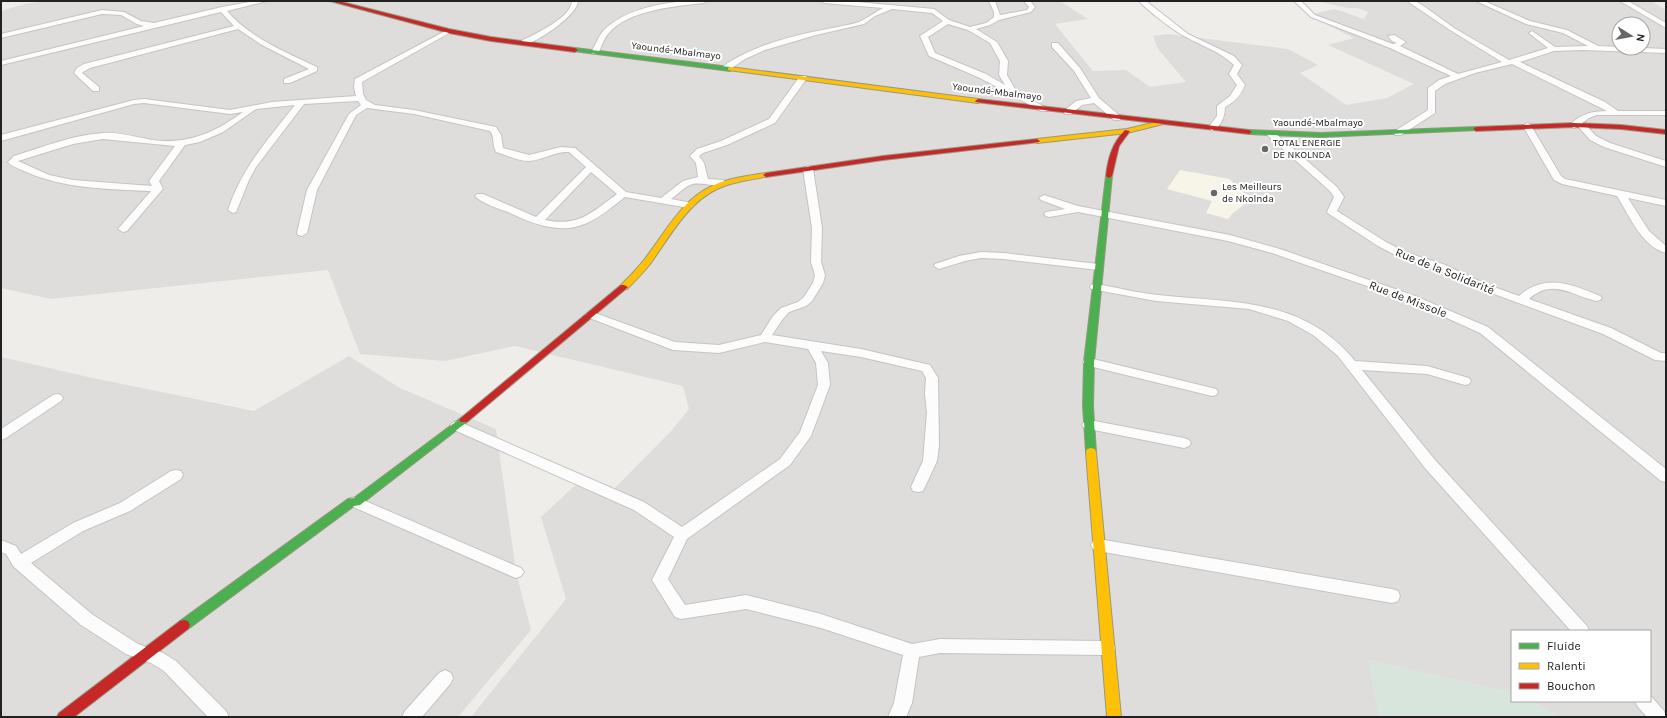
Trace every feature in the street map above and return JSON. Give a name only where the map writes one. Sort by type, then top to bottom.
[{"type":"main road","name":"Yaoundé-Mbalmayo","points":[[332,1],[449,31],[524,43],[1117,118],[1271,134],[1321,135],[1398,133],[1527,126],[1621,127],[1666,132]]},
{"type":"main road","points":[[64,717],[145,654],[352,502],[356,502],[457,426],[631,281],[652,256],[689,205],[709,190],[723,183],[808,169],[955,149],[1127,131],[1161,123]]},
{"type":"main road","points":[[1114,717],[1098,545],[1089,425],[1089,362],[1095,287],[1112,157],[1118,140],[1127,131]]},
{"type":"street","points":[[1,63],[222,9],[264,1]]},
{"type":"street","points":[[343,4],[353,1]]},
{"type":"street","points":[[524,43],[567,16],[575,4],[575,1]]},
{"type":"street","points":[[595,52],[606,32],[633,14],[658,7],[704,1]]},
{"type":"street","points":[[824,1],[883,3],[892,6],[934,11],[946,21],[970,29],[987,37],[993,42],[1004,61],[1003,75],[1013,93]]},
{"type":"street","points":[[992,1],[997,12],[997,18]]},
{"type":"street","points":[[970,29],[988,24],[997,18],[1029,11],[1032,7],[1027,1]]},
{"type":"street","points":[[1142,1],[1186,35],[1231,58],[1238,65],[1233,74],[1241,85],[1238,93],[1231,102],[1221,106],[1221,116],[1212,128]]},
{"type":"street","points":[[1296,1],[1313,16],[1393,46],[1458,77]]},
{"type":"street","points":[[1410,1],[1423,8],[1452,29],[1510,62],[1602,104],[1615,112]]},
{"type":"street","points":[[1479,1],[1528,24],[1565,31],[1598,48]]},
{"type":"street","points":[[1623,1],[1666,26]]},
{"type":"street","points":[[726,68],[742,57],[762,48],[795,38],[862,23],[873,15],[892,6]]},
{"type":"street","points":[[222,9],[232,22],[283,53],[314,69],[287,81]]},
{"type":"street","points":[[1,36],[102,12],[122,13],[144,25],[159,24]]},
{"type":"street","points":[[946,21],[924,36],[932,54],[984,76],[1044,109]]},
{"type":"street","points":[[96,89],[78,73],[80,70],[87,66],[239,26]]},
{"type":"street","points":[[364,102],[358,86],[358,81],[449,31]]},
{"type":"street","points":[[1532,33],[1552,49]]},
{"type":"street","points":[[1392,36],[1402,42],[1393,46]]},
{"type":"street","points":[[1055,45],[1077,70],[1096,100],[1117,118]]},
{"type":"street","points":[[1398,133],[1432,111],[1431,90],[1442,82],[1473,71],[1510,62],[1552,49],[1598,48],[1666,51]]},
{"type":"street","points":[[723,183],[701,181],[703,179],[700,163],[694,156],[700,151],[724,143],[772,121],[803,78]]},
{"type":"street","points":[[1068,112],[1079,103],[1096,100]]},
{"type":"street","points":[[1,138],[134,102],[144,101],[220,112],[240,111],[272,104],[302,102],[364,102],[493,129],[498,133],[499,150],[518,156],[530,158],[558,150],[572,150],[623,194],[689,205]]},
{"type":"street","points":[[233,210],[236,196],[244,180],[263,151],[302,102]]},
{"type":"street","points":[[302,233],[312,190],[353,114],[364,102]]},
{"type":"street","points":[[158,189],[102,186],[66,181],[46,177],[12,162],[17,158],[65,144],[101,136],[111,136],[158,143],[182,143],[221,131],[253,108]]},
{"type":"street","points":[[1666,113],[1596,113],[1586,116],[1578,126],[1593,138],[1608,145],[1666,164]]},
{"type":"street","points":[[1527,126],[1558,178],[1570,184],[1666,202]]},
{"type":"street","name":"Rue de la Solidarité","points":[[1271,134],[1334,189],[1339,197],[1332,212],[1382,244],[1403,255],[1439,266],[1479,285],[1607,331],[1664,359]]},
{"type":"street","points":[[158,189],[154,181],[182,143]]},
{"type":"street","points":[[538,221],[591,167]]},
{"type":"street","points":[[765,338],[781,314],[785,310],[802,304],[808,299],[818,283],[820,275],[816,262],[817,228],[812,184],[808,169]]},
{"type":"street","points":[[663,201],[686,183],[703,179]]},
{"type":"street","points":[[123,229],[158,189]]},
{"type":"street","points":[[480,196],[538,221],[557,226],[569,226],[583,222],[623,194]]},
{"type":"street","points":[[1621,194],[1657,246],[1666,250]]},
{"type":"street","points":[[1044,198],[1076,209]]},
{"type":"street","points":[[1049,214],[1074,211],[1076,209]]},
{"type":"street","name":"Rue de Missole","points":[[1076,209],[1104,213],[1230,238],[1276,251],[1411,298],[1484,330],[1666,477]]},
{"type":"street","points":[[939,266],[963,258],[981,255],[1004,256],[1098,267]]},
{"type":"street","points":[[1521,300],[1536,288],[1550,285],[1562,286],[1596,298]]},
{"type":"street","points":[[1095,287],[1156,298],[1249,306],[1292,319],[1317,332],[1342,353],[1430,464],[1580,630]]},
{"type":"street","points":[[591,315],[673,346],[719,349],[765,338],[861,353],[926,368],[932,378],[932,446],[930,461],[918,487]]},
{"type":"street","points":[[812,346],[822,363],[824,385],[806,433],[786,462],[682,535],[660,580],[681,612],[746,602],[821,621],[912,651],[940,646],[1107,648]]},
{"type":"street","points":[[1089,362],[1212,392]]},
{"type":"street","points":[[1352,365],[1427,370],[1465,381]]},
{"type":"street","points":[[1,435],[57,398]]},
{"type":"street","points":[[1089,425],[1184,443]]},
{"type":"street","points":[[457,426],[638,506],[682,535]]},
{"type":"street","points":[[19,564],[78,527],[125,507],[176,475]]},
{"type":"street","points":[[356,502],[516,572]]},
{"type":"street","points":[[1098,545],[1392,596]]},
{"type":"street","points":[[1,546],[11,550],[19,564],[47,585],[87,620],[132,649],[157,658],[170,666],[220,717]]},
{"type":"street","points":[[897,717],[903,703],[912,651]]},
{"type":"street","points":[[412,717],[446,678]]},
{"type":"street","points":[[1645,702],[1658,717]]},
{"type":"shaded area","points":[[44,1],[1060,1],[1088,19],[1055,24],[1093,71],[1126,70],[1150,87],[1186,82],[1158,49],[1153,36],[1168,34],[1288,49],[1318,65],[1300,73],[1346,105],[1387,98],[1414,84],[1328,45],[1354,38],[1307,15],[1335,9],[1364,19],[1368,12],[1358,8],[1348,8],[1316,1],[1651,1],[1666,10],[1666,717],[1560,717],[1534,702],[1651,702],[1651,630],[1511,630],[1511,693],[1369,660],[1379,717],[471,717],[566,599],[541,517],[583,478],[612,491],[672,430],[689,409],[683,386],[515,346],[445,361],[360,354],[328,270],[51,299],[1,288],[1,11],[25,4]]},
{"type":"shaded area","name":"Les Meilleurs de Nkolnda","points":[[1180,170],[1230,179],[1238,190],[1254,197],[1232,214],[1228,219],[1206,213],[1212,201],[1167,189]]},
{"type":"shaded area","points":[[349,356],[400,388],[496,429],[516,572],[531,630],[458,717],[1,717],[1,357],[93,378],[254,411]]},
{"type":"shaded area","points":[[1369,660],[1511,693],[1511,702],[1534,702],[1560,717],[1379,717]]},
{"type":"traffic: fast","points":[[575,50],[730,69]]},
{"type":"traffic: fast","points":[[1249,132],[1321,135],[1476,129]]},
{"type":"traffic: fast","points":[[1091,452],[1088,406],[1089,362],[1109,176]]},
{"type":"traffic: fast","points":[[184,625],[352,502],[356,502],[464,420]]},
{"type":"traffic: slow","points":[[730,69],[978,101]]},
{"type":"traffic: slow","points":[[1037,141],[1127,131],[1161,123]]},
{"type":"traffic: slow","points":[[624,287],[647,262],[677,220],[700,197],[713,188],[726,183],[766,175]]},
{"type":"traffic: slow","points":[[1091,452],[1114,717]]},
{"type":"traffic: jam","points":[[332,1],[449,31],[491,39],[575,50]]},
{"type":"traffic: jam","points":[[978,101],[1249,132]]},
{"type":"traffic: jam","points":[[1476,129],[1574,125],[1621,127],[1666,132]]},
{"type":"traffic: jam","points":[[1109,176],[1112,157],[1116,146],[1127,131]]},
{"type":"traffic: jam","points":[[766,175],[883,158],[1037,141]]},
{"type":"traffic: jam","points":[[464,420],[624,287]]},
{"type":"traffic: jam","points":[[64,717],[184,625]]},
{"type":"place","name":"TOTAL ENERGIE DE NKOLNDA","points":[[1265,149]]},
{"type":"place","name":"Les Meilleurs de Nkolnda","points":[[1214,193]]}]
